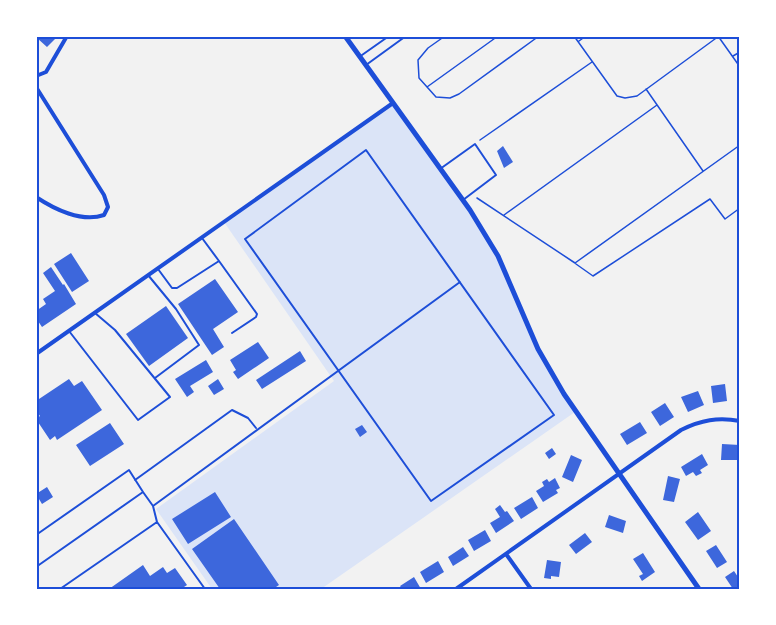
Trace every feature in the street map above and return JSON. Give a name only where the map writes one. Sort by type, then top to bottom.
[{"type":"street","points":[[36,76],[46,72],[67,36]]},
{"type":"street","points":[[345,36],[463,200],[498,256],[535,342],[553,377],[582,424],[699,589]]},
{"type":"street","points":[[36,87],[104,195],[108,207],[104,215],[96,218],[76,215],[53,207],[36,197]]},
{"type":"street","points":[[36,354],[393,103]]},
{"type":"street","points":[[456,589],[681,430],[694,424],[716,419],[740,421]]},
{"type":"street","points":[[506,554],[531,589]]},
{"type":"lane","points":[[360,57],[389,36]]},
{"type":"lane","points":[[366,65],[406,36]]},
{"type":"lane","points":[[440,169],[474,144],[496,175],[463,200]]},
{"type":"lane","points":[[366,150],[460,282],[554,415],[431,501],[245,239],[366,150]]},
{"type":"lane","points":[[202,238],[257,314],[232,333]]},
{"type":"lane","points":[[158,269],[172,288],[177,288],[219,261]]},
{"type":"lane","points":[[148,275],[176,309],[199,345],[155,378]]},
{"type":"lane","points":[[153,506],[460,282]]},
{"type":"lane","points":[[69,331],[138,420],[153,410],[170,397],[115,330],[95,313]]},
{"type":"lane","points":[[135,480],[232,410],[248,417],[257,429]]},
{"type":"lane","points":[[36,535],[129,470],[153,506],[157,522],[205,589]]},
{"type":"lane","points":[[36,567],[143,492]]},
{"type":"lane","points":[[60,589],[157,522]]},
{"type":"path","points":[[445,36],[428,48],[418,60],[419,78],[436,97],[450,98],[459,94],[539,36]]},
{"type":"path","points":[[427,88],[498,36]]},
{"type":"path","points":[[574,36],[617,96],[625,98],[637,96],[718,36],[740,67]]},
{"type":"path","points":[[578,42],[586,36]]},
{"type":"path","points":[[733,57],[740,52]]},
{"type":"path","points":[[474,144],[592,61]]},
{"type":"path","points":[[646,89],[704,171]]},
{"type":"path","points":[[503,215],[657,105]]},
{"type":"path","points":[[575,263],[740,145]]},
{"type":"path","points":[[472,193],[593,276],[710,200],[725,219],[740,208]]},
{"type":"shaded area","points":[[393,103],[488,238],[532,334],[575,412],[321,589],[212,589],[156,509],[334,381],[224,222]]},
{"type":"building","points":[[52,36],[55,39],[47,47],[37,38]]},
{"type":"building","points":[[503,146],[513,162],[504,168],[497,151]]},
{"type":"building","points":[[71,253],[89,281],[72,292],[54,264]]},
{"type":"building","points":[[51,267],[76,304],[42,327],[36,318],[36,311],[46,304],[43,299],[55,291],[43,273]]},
{"type":"building","points":[[215,279],[238,312],[213,329],[224,347],[212,355],[178,304]]},
{"type":"building","points":[[166,306],[188,338],[149,366],[126,334]]},
{"type":"building","points":[[258,342],[269,358],[238,379],[233,372],[236,370],[230,360]]},
{"type":"building","points":[[300,351],[306,361],[262,389],[256,380]]},
{"type":"building","points":[[206,360],[213,372],[190,386],[194,392],[187,397],[175,379]]},
{"type":"building","points":[[69,379],[74,386],[82,381],[102,410],[57,440],[55,436],[50,440],[36,419],[40,416],[36,410],[36,401]]},
{"type":"building","points":[[218,379],[224,389],[214,395],[208,386]]},
{"type":"building","points":[[725,384],[727,401],[713,403],[711,386]]},
{"type":"building","points":[[698,391],[704,405],[688,412],[681,397]]},
{"type":"building","points":[[665,403],[674,417],[660,426],[651,412]]},
{"type":"building","points":[[640,422],[647,433],[627,445],[620,434]]},
{"type":"building","points":[[110,423],[124,444],[90,466],[76,445]]},
{"type":"building","points":[[362,425],[367,432],[360,437],[355,429]]},
{"type":"building","points":[[722,444],[740,445],[739,460],[721,460]]},
{"type":"building","points":[[552,448],[556,454],[549,459],[545,453]]},
{"type":"building","points":[[702,454],[708,465],[700,470],[702,473],[696,476],[693,472],[686,476],[681,467]]},
{"type":"building","points":[[571,455],[582,460],[573,482],[562,477]]},
{"type":"building","points":[[668,476],[680,479],[674,502],[663,500]]},
{"type":"building","points":[[555,478],[560,488],[556,490],[558,493],[543,502],[536,491],[544,486],[542,482],[547,479],[549,482]]},
{"type":"building","points":[[47,487],[53,497],[42,504],[36,494]]},
{"type":"building","points":[[215,492],[231,517],[188,544],[172,519]]},
{"type":"building","points":[[532,497],[538,508],[521,519],[514,508]]},
{"type":"building","points":[[500,505],[514,521],[496,533],[490,523],[500,517],[495,509]]},
{"type":"building","points":[[698,512],[711,531],[698,540],[685,522]]},
{"type":"building","points":[[609,515],[626,521],[623,533],[605,527]]},
{"type":"building","points":[[234,519],[279,585],[273,589],[220,589],[192,549]]},
{"type":"building","points":[[485,530],[491,541],[474,551],[468,540]]},
{"type":"building","points":[[585,533],[592,542],[576,554],[569,545]]},
{"type":"building","points":[[716,545],[727,562],[717,568],[706,551]]},
{"type":"building","points":[[463,547],[469,556],[453,566],[448,557]]},
{"type":"building","points":[[643,553],[655,572],[642,581],[639,576],[643,574],[633,559]]},
{"type":"building","points":[[547,560],[561,562],[559,577],[544,578]]},
{"type":"building","points":[[438,561],[444,572],[426,583],[420,572]]},
{"type":"building","points":[[143,565],[150,576],[163,567],[167,573],[175,568],[187,585],[181,589],[109,589]]},
{"type":"building","points":[[734,571],[740,580],[740,589],[733,589],[725,577]]},
{"type":"building","points":[[414,577],[421,589],[402,589],[400,586]]}]
